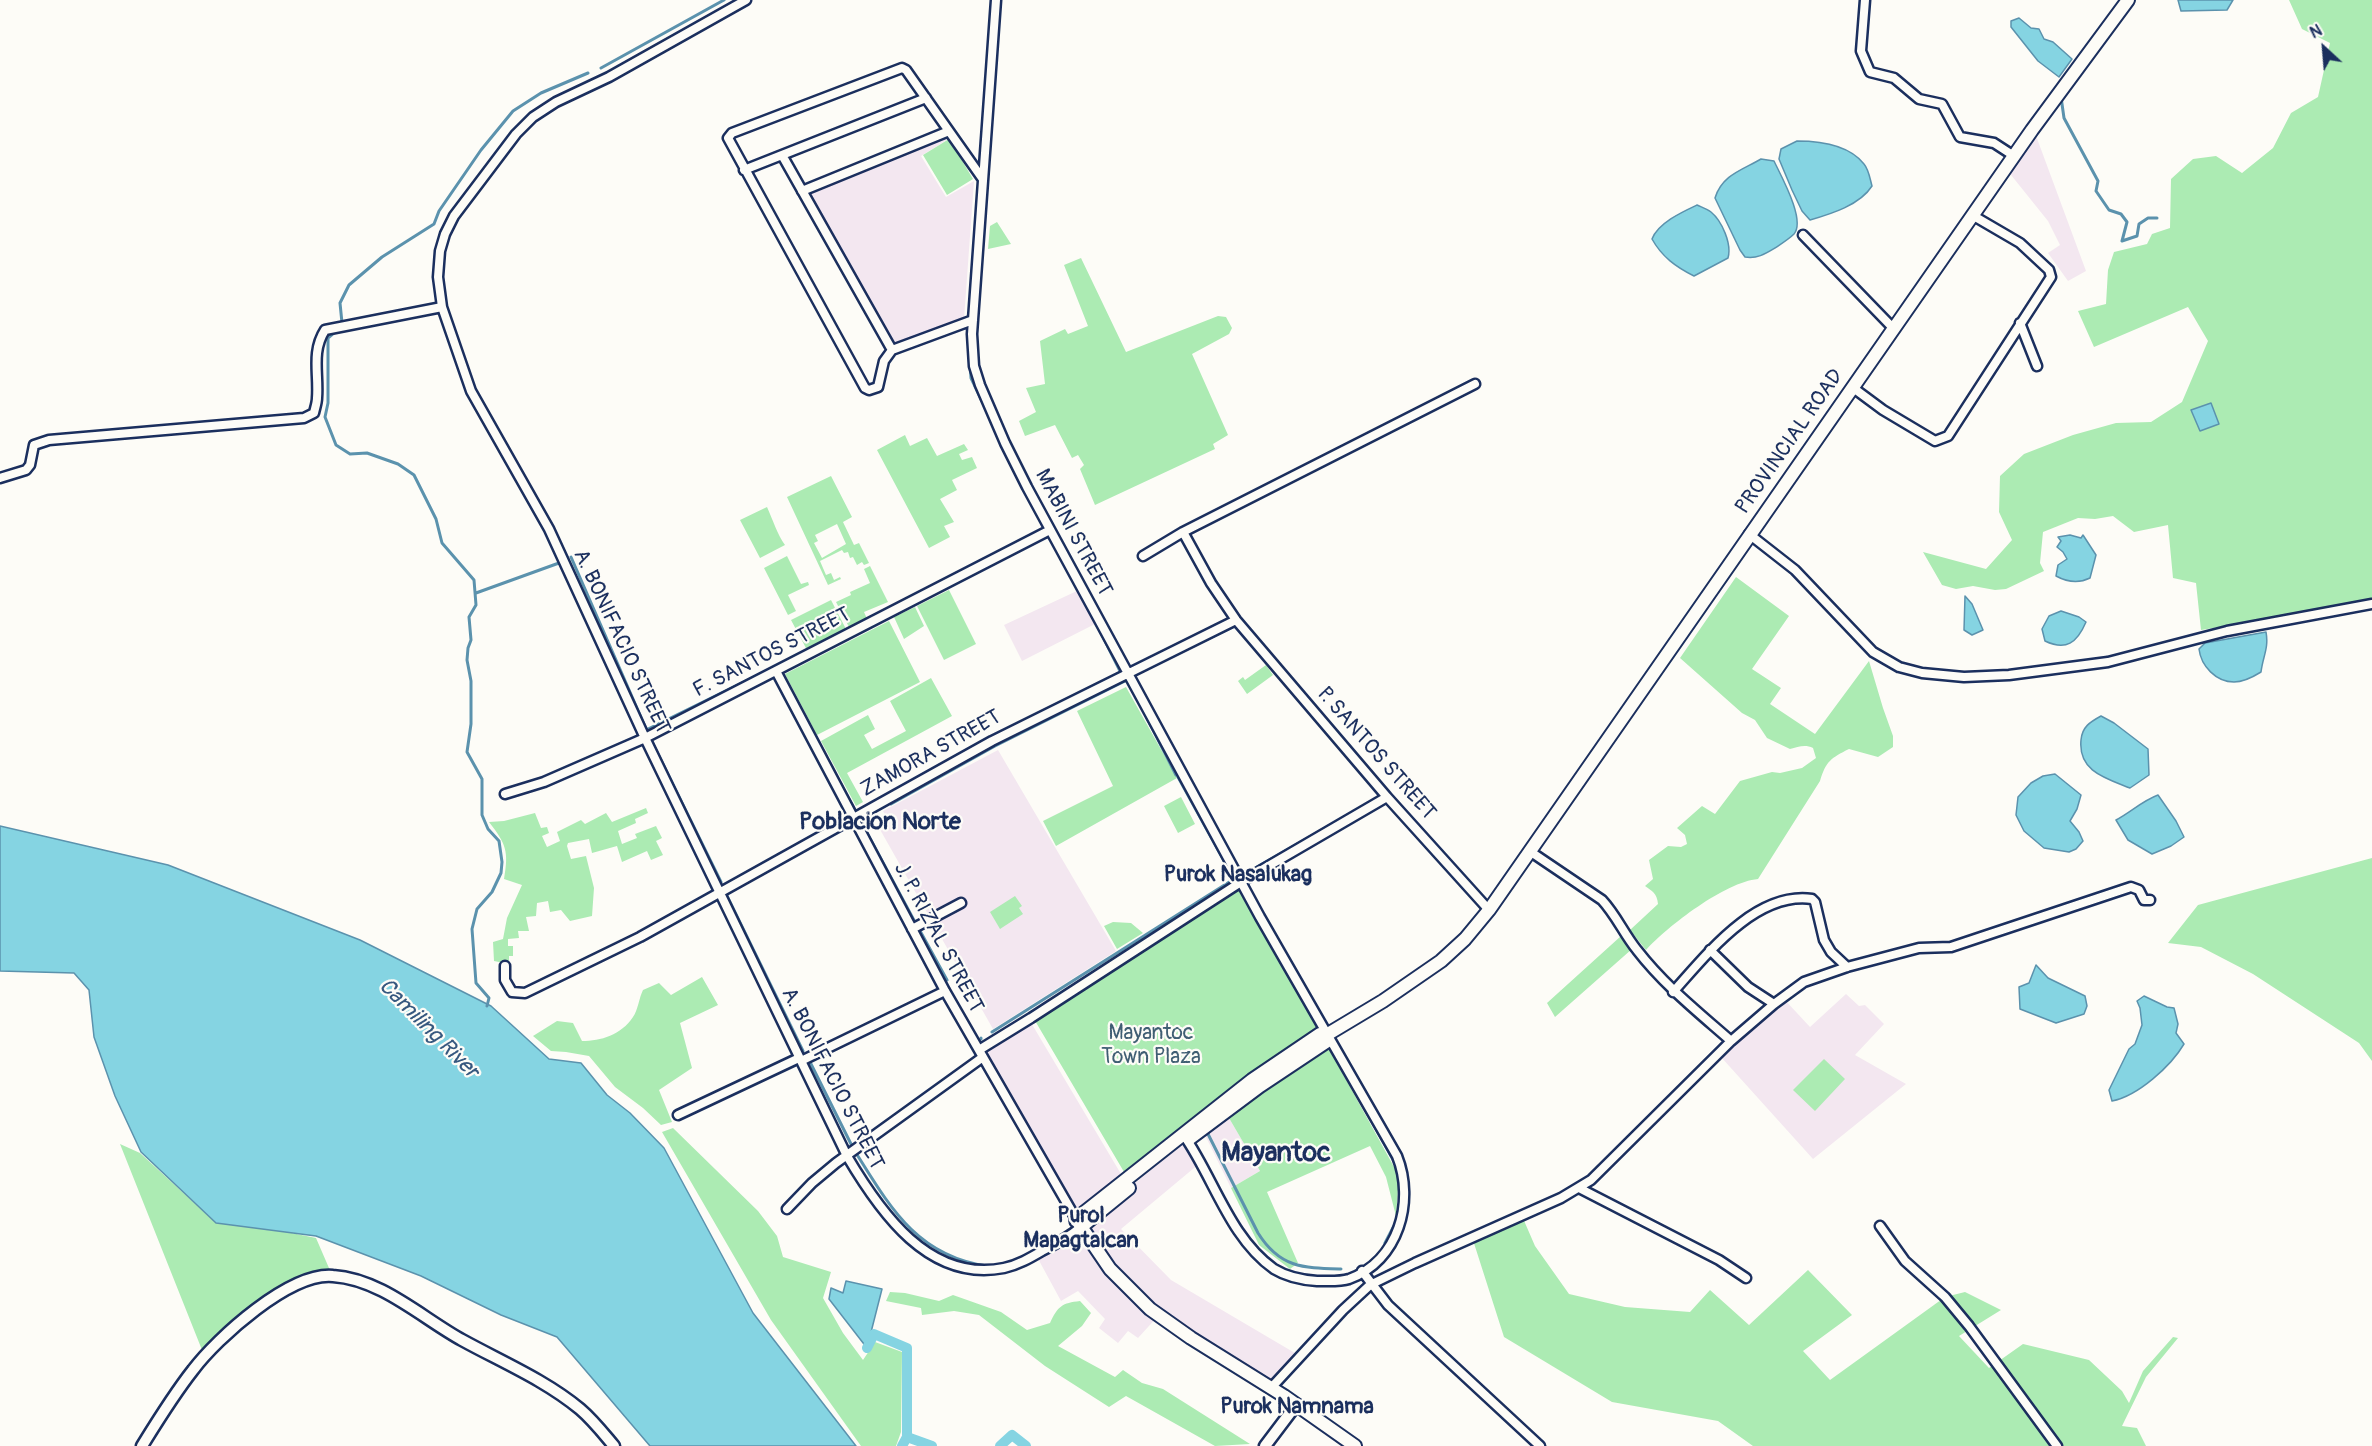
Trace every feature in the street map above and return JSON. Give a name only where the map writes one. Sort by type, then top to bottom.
[{"type":"main road","name":"PROVINCIAL ROAD","points":[[1076,1227],[1185,1137],[1259,1081],[1326,1042],[1328,1034],[1383,1001],[1441,961],[1465,939],[1490,910],[1972,215],[2128,0]]},
{"type":"main road","points":[[1076,1227],[1110,1269],[1150,1309],[1184,1334],[1271,1388],[1355,1446]]},
{"type":"street","name":"A. BONIFACIO STREET","points":[[746,0],[609,77],[556,102],[532,117],[472,190],[445,234],[440,251],[438,277],[442,307],[471,391],[549,529],[645,738],[847,1156],[864,1185],[889,1218],[916,1244],[951,1264],[974,1270],[1005,1268],[1024,1260],[1076,1227]]},
{"type":"street","name":"MABINI STREET","points":[[996,0],[971,347],[974,366],[1005,442],[1050,530],[1296,982],[1397,1156],[1405,1184],[1403,1212],[1397,1233],[1379,1259],[1362,1272]]},
{"type":"street","points":[[1865,0],[1861,51],[1870,72],[1894,78],[1919,99],[1945,106],[1960,137],[1994,143],[2014,156]]},
{"type":"street","points":[[973,320],[892,350],[884,361],[878,387],[869,390],[865,388],[728,138],[732,133],[898,68],[906,70],[982,178]]},
{"type":"street","points":[[744,170],[926,98]]},
{"type":"street","points":[[802,190],[949,131]]},
{"type":"street","points":[[782,155],[892,350]]},
{"type":"street","points":[[1852,387],[1883,410],[1935,441],[1948,436],[2051,277],[2049,270],[2020,243],[1972,215]]},
{"type":"street","points":[[1803,235],[1893,328]]},
{"type":"street","points":[[0,478],[26,470],[30,465],[34,445],[43,441],[304,418],[314,412],[317,399],[317,351],[320,338],[325,330],[442,307]]},
{"type":"street","points":[[2020,323],[2037,366]]},
{"type":"street","points":[[1143,556],[1183,532],[1475,384]]},
{"type":"street","name":"F. SANTOS STREET","points":[[505,794],[544,782],[645,738],[1050,530]]},
{"type":"street","name":"P. SANTOS STREET","points":[[1183,532],[1211,583],[1236,620],[1387,797],[1490,910]]},
{"type":"street","points":[[1749,534],[1795,570],[1873,652],[1899,667],[1922,673],[1964,677],[2009,675],[2108,662],[2227,631],[2372,604]]},
{"type":"street","name":"ZAMORA STREET","points":[[505,966],[505,980],[508,987],[512,992],[525,993],[640,937],[721,894],[853,818],[1041,715],[1128,675],[1236,620]]},
{"type":"street","name":"J. P. RIZAL STREET","points":[[776,671],[945,991],[1076,1227]]},
{"type":"street","points":[[787,1209],[812,1183],[981,1053],[1031,1018],[1241,882],[1387,797]]},
{"type":"street","points":[[1531,852],[1602,900],[1610,908],[1637,950],[1673,992],[1731,1041]]},
{"type":"street","points":[[1271,1388],[1343,1310],[1371,1285],[1415,1263],[1552,1203],[1579,1188],[1603,1169],[1731,1041],[1804,982],[1847,967],[1919,948],[1951,947],[2131,887],[2139,890],[2144,900],[2150,900]]},
{"type":"street","points":[[1673,992],[1710,950],[1753,914],[1775,903],[1799,897],[1812,898],[1815,902],[1824,940],[1831,952],[1847,967]]},
{"type":"street","points":[[912,929],[961,903]]},
{"type":"street","points":[[1710,950],[1748,987],[1774,1004]]},
{"type":"street","points":[[678,1115],[945,991]]},
{"type":"street","points":[[1185,1137],[1238,1228],[1256,1252],[1272,1267],[1288,1275],[1317,1281],[1344,1280],[1362,1272],[1388,1305],[1540,1446]]},
{"type":"street","points":[[1579,1188],[1719,1260],[1746,1278]]},
{"type":"street","points":[[1880,1226],[1905,1261],[1945,1297],[1963,1319],[2057,1446]]},
{"type":"street","points":[[142,1446],[194,1369],[227,1335],[265,1302],[293,1285],[314,1277],[332,1275],[364,1283],[382,1291],[449,1333],[547,1385],[581,1410],[614,1446]]},
{"type":"street","points":[[1265,1446],[1296,1405]]},
{"type":"shaded area","points":[[2035,133],[2086,271],[2068,281],[2048,253],[2060,245],[2048,221],[2007,170]]},
{"type":"shaded area","points":[[949,136],[950,138],[921,156],[946,197],[974,181],[964,319],[895,346],[808,192]]},
{"type":"shaded area","points":[[1079,590],[1095,624],[1022,661],[1004,625]]},
{"type":"shaded area","points":[[998,750],[1116,951],[993,1029],[878,826],[888,820],[883,811]]},
{"type":"shaded area","points":[[1846,994],[1859,1006],[1865,1005],[1884,1024],[1855,1055],[1906,1084],[1813,1159],[1721,1057],[1737,1039],[1784,999],[1810,1027]]},
{"type":"shaded area","points":[[1030,1021],[1124,1179],[1077,1215],[982,1049]]},
{"type":"shaded area","points":[[1229,1118],[1260,1171],[1231,1188],[1205,1135]]},
{"type":"shaded area","points":[[1187,1141],[1200,1163],[1121,1229],[1171,1280],[1300,1356],[1271,1388],[1159,1315],[1138,1338],[1128,1331],[1118,1343],[1099,1328],[1105,1319],[1078,1291],[1061,1301],[1036,1255],[1130,1187]]},
{"type":"green space","points":[[2289,0],[2372,0],[2372,601],[2201,630],[2196,583],[2173,578],[2168,525],[2134,532],[2113,516],[2095,519],[2078,518],[2043,532],[2040,563],[2044,571],[2006,589],[1995,590],[1973,586],[1956,589],[1942,585],[1923,552],[1986,569],[2012,540],[1999,512],[2000,476],[2024,454],[2073,435],[2116,423],[2151,422],[2182,402],[2208,341],[2188,307],[2094,347],[2078,311],[2106,304],[2108,270],[2114,252],[2147,244],[2152,234],[2170,228],[2171,179],[2193,159],[2216,156],[2242,173],[2273,148],[2291,113],[2318,97],[2330,43],[2302,29]]},
{"type":"green space","points":[[949,139],[973,179],[947,195],[923,155]]},
{"type":"green space","points":[[997,222],[1011,244],[988,249],[990,226]]},
{"type":"green space","points":[[1081,258],[1126,352],[1218,316],[1226,317],[1232,328],[1229,334],[1192,354],[1228,435],[1213,444],[1215,449],[1095,505],[1080,469],[1084,465],[1078,455],[1072,458],[1055,425],[1025,436],[1019,421],[1036,412],[1026,388],[1045,384],[1040,341],[1065,329],[1068,334],[1088,326],[1064,265]]},
{"type":"green space","points":[[905,435],[910,446],[927,438],[937,456],[964,444],[968,450],[959,454],[962,460],[972,457],[977,468],[952,480],[957,490],[940,499],[954,522],[944,526],[950,537],[929,548],[877,450]]},
{"type":"green space","points":[[831,476],[852,517],[843,522],[854,545],[859,543],[869,563],[864,565],[862,562],[857,565],[848,552],[844,553],[842,550],[820,561],[826,575],[831,573],[834,580],[840,577],[841,579],[828,585],[787,497]],"holes":[[[837,524],[846,544],[822,558],[814,543],[818,541],[815,535]]]},
{"type":"green space","points":[[767,507],[785,545],[760,558],[740,520]]},
{"type":"green space","points":[[787,556],[801,584],[808,582],[809,585],[788,595],[796,611],[788,615],[764,568]]},
{"type":"green space","points":[[870,566],[888,602],[864,612],[868,621],[850,629],[836,602],[851,595],[850,592],[870,583],[864,569]]},
{"type":"green space","points":[[1736,577],[1789,616],[1752,669],[1781,688],[1770,704],[1815,734],[1869,661],[1893,736],[1893,747],[1878,757],[1849,749],[1833,758],[1827,764],[1820,781],[1758,879],[1745,882],[1714,896],[1668,929],[1646,950],[1630,930],[1658,904],[1655,895],[1645,886],[1653,879],[1649,860],[1668,846],[1681,847],[1687,844],[1685,835],[1677,828],[1702,806],[1715,814],[1740,781],[1772,772],[1780,773],[1802,768],[1816,758],[1813,748],[1804,746],[1790,749],[1767,738],[1755,720],[1742,713],[1680,658]]},
{"type":"green space","points":[[949,590],[976,644],[944,660],[917,606]]},
{"type":"green space","points":[[831,600],[847,631],[807,650],[791,620]]},
{"type":"green space","points":[[915,607],[924,626],[904,639],[894,617]]},
{"type":"green space","points":[[889,621],[920,682],[817,735],[785,674]]},
{"type":"green space","points":[[1266,665],[1273,675],[1247,694],[1238,681],[1243,677],[1245,680]]},
{"type":"green space","points":[[931,678],[952,716],[847,773],[863,802],[856,806],[821,741],[868,715],[875,729],[864,735],[872,749],[906,731],[890,701]]},
{"type":"green space","points":[[1126,687],[1177,778],[1056,846],[1043,821],[1113,786],[1077,711]]},
{"type":"green space","points":[[1181,797],[1195,824],[1178,833],[1164,806]]},
{"type":"green space","points":[[646,808],[648,813],[635,819],[636,823],[618,831],[622,844],[637,838],[635,834],[656,826],[662,838],[656,841],[663,855],[651,860],[647,851],[622,862],[617,846],[592,853],[589,839],[568,843],[571,859],[586,856],[594,888],[592,916],[570,921],[561,910],[550,912],[548,901],[537,903],[536,916],[526,917],[529,931],[518,931],[519,938],[508,939],[508,946],[513,946],[513,956],[509,956],[509,964],[494,961],[493,942],[503,939],[507,918],[522,885],[504,879],[505,848],[489,822],[504,821],[535,813],[541,828],[547,827],[549,833],[542,836],[547,847],[560,841],[557,832],[581,820],[585,824],[606,813],[612,822]]},
{"type":"green space","points":[[2372,858],[2372,1061],[2359,1043],[2253,974],[2201,947],[2168,943],[2198,905]]},
{"type":"green space","name":"Mayantoc Town Plaza","points":[[1238,889],[1318,1030],[1127,1177],[1034,1019]]},
{"type":"green space","points":[[1015,896],[1022,906],[1019,908],[1023,914],[1000,929],[990,912]]},
{"type":"green space","points":[[1113,922],[1131,923],[1143,933],[1117,949],[1104,926]]},
{"type":"green space","points":[[1621,936],[1632,949],[1555,1017],[1547,1003]]},
{"type":"green space","points":[[702,977],[718,1005],[680,1023],[692,1068],[659,1090],[672,1122],[661,1125],[615,1087],[589,1056],[551,1051],[533,1036],[557,1021],[573,1023],[582,1041],[610,1036],[623,1028],[635,1014],[643,990],[659,983],[671,995]]},
{"type":"green space","points":[[1327,1045],[1399,1176],[1396,1216],[1386,1177],[1370,1146],[1267,1192],[1298,1263],[1290,1269],[1259,1245],[1231,1188],[1260,1171],[1229,1118]]},
{"type":"green space","points":[[1824,1059],[1845,1079],[1815,1111],[1793,1090]]},
{"type":"green space","points":[[673,1128],[758,1211],[777,1236],[783,1257],[831,1272],[823,1298],[843,1333],[863,1360],[875,1342],[902,1352],[901,1432],[896,1446],[861,1446],[771,1320],[662,1132]]},
{"type":"green space","points":[[120,1144],[140,1153],[216,1223],[272,1229],[316,1238],[332,1275],[293,1285],[204,1355]]},
{"type":"green space","points":[[1522,1216],[1535,1246],[1569,1294],[1625,1307],[1690,1312],[1710,1290],[1749,1325],[1808,1270],[1852,1315],[1803,1351],[1830,1380],[1945,1297],[1965,1292],[2001,1310],[1959,1336],[1989,1368],[2023,1344],[2089,1360],[2122,1391],[2129,1403],[2143,1371],[2173,1337],[2178,1338],[2146,1377],[2122,1426],[2137,1428],[2146,1446],[1753,1446],[1718,1421],[1612,1402],[1504,1337],[1472,1237]]},
{"type":"green space","points":[[890,1292],[939,1301],[953,1295],[1001,1312],[1027,1330],[1050,1323],[1061,1306],[1080,1301],[1091,1313],[1082,1326],[1058,1346],[1115,1377],[1123,1370],[1142,1383],[1163,1389],[1250,1444],[1215,1446],[1126,1396],[1109,1407],[1045,1366],[979,1315],[954,1311],[922,1315],[921,1308],[886,1301]]},
{"type":"water","points":[[2178,0],[2233,0],[2227,10],[2181,11]]},
{"type":"water","points":[[2019,18],[2031,28],[2039,29],[2044,39],[2053,42],[2072,59],[2059,77],[2038,61],[2011,27],[2011,21]]},
{"type":"water","points":[[1797,141],[1824,143],[1850,152],[1866,166],[1872,186],[1853,204],[1810,220],[1802,211],[1779,159],[1781,149]]},
{"type":"water","points":[[1761,159],[1774,161],[1795,209],[1797,227],[1792,236],[1768,252],[1757,257],[1745,257],[1715,198],[1718,190],[1728,178]]},
{"type":"water","points":[[1697,205],[1711,212],[1719,221],[1725,233],[1729,252],[1728,258],[1694,276],[1670,261],[1652,239],[1665,223]]},
{"type":"water","points":[[2211,403],[2219,424],[2200,431],[2191,410]]},
{"type":"water","points":[[2070,535],[2081,538],[2083,535],[2096,555],[2090,578],[2086,580],[2073,582],[2056,576],[2058,565],[2067,559],[2057,547],[2061,541],[2058,537]]},
{"type":"water","points":[[1965,596],[1972,604],[1983,630],[1972,635],[1964,630]]},
{"type":"water","points":[[2061,611],[2086,622],[2075,640],[2065,645],[2045,641],[2042,629],[2049,616]]},
{"type":"water","points":[[2266,632],[2266,647],[2261,672],[2245,680],[2238,682],[2221,679],[2210,672],[2200,655],[2199,649],[2205,643]]},
{"type":"water","points":[[2101,716],[2148,749],[2149,775],[2130,788],[2095,772],[2084,759],[2081,751],[2083,732],[2090,723]]},
{"type":"water","points":[[2055,774],[2081,795],[2070,821],[2083,841],[2076,849],[2069,852],[2044,848],[2024,831],[2016,815],[2018,797],[2031,783],[2043,776]]},
{"type":"water","points":[[2158,795],[2184,837],[2171,846],[2152,854],[2128,840],[2116,820]]},
{"type":"water","name":"Camiling River","points":[[0,826],[168,865],[360,940],[491,1006],[549,1059],[581,1063],[607,1095],[630,1113],[664,1148],[753,1313],[856,1446],[650,1446],[557,1337],[501,1315],[421,1276],[316,1236],[216,1223],[141,1152],[115,1096],[94,1037],[89,990],[74,973],[0,971]]},
{"type":"water","points":[[2036,965],[2048,978],[2085,996],[2087,1006],[2084,1014],[2056,1023],[2020,1009],[2019,987],[2029,983]]},
{"type":"water","points":[[2144,996],[2174,1008],[2178,1024],[2176,1033],[2184,1044],[2171,1061],[2143,1087],[2112,1101],[2109,1090],[2129,1049],[2135,1044],[2142,1025],[2137,1001]]},
{"type":"water","points":[[846,1281],[882,1289],[867,1348],[829,1299],[831,1288],[843,1293]]},
{"type":"waterway","points":[[601,68],[724,0]]},
{"type":"waterway","points":[[342,323],[340,303],[349,285],[382,257],[434,224],[439,211],[481,150],[513,111],[541,93],[588,73]]},
{"type":"waterway","points":[[2061,97],[2064,118],[2098,181],[2096,191],[2109,210],[2121,214],[2127,222],[2122,241],[2137,236],[2139,224],[2148,218],[2157,218]]},
{"type":"waterway","points":[[336,331],[328,338],[328,403],[325,417],[336,445],[350,454],[367,453],[398,464],[414,475],[436,519],[442,543],[474,580],[476,605],[469,617],[471,640],[467,660],[471,681],[471,724],[467,752],[482,779],[482,815],[488,829],[499,841],[502,862],[501,873],[492,892],[477,909],[472,929],[476,983],[489,998],[487,1006]]},
{"type":"waterway","points":[[968,339],[971,378],[982,401]]},
{"type":"waterway","points":[[984,405],[993,426]]},
{"type":"waterway","points":[[571,557],[647,731]]},
{"type":"waterway","points":[[476,593],[559,563]]},
{"type":"waterway","points":[[1097,625],[1120,671]]},
{"type":"waterway","points":[[1156,664],[1237,625]]},
{"type":"waterway","points":[[646,730],[760,674]]},
{"type":"waterway","points":[[891,804],[995,746],[1127,680],[1133,692]]},
{"type":"waterway","points":[[1147,718],[1176,775]]},
{"type":"waterway","points":[[651,740],[721,882]]},
{"type":"waterway","points":[[992,1032],[1234,879],[1178,777]]},
{"type":"waterway","points":[[838,779],[856,812]]},
{"type":"waterway","points":[[1257,867],[1381,796],[1380,794]]},
{"type":"waterway","points":[[859,818],[916,924]]},
{"type":"waterway","points":[[727,896],[803,1051]]},
{"type":"waterway","points":[[919,929],[947,980]]},
{"type":"waterway","points":[[810,1062],[852,1146]]},
{"type":"waterway","points":[[1351,1084],[1396,1165]]},
{"type":"waterway","points":[[1208,1134],[1266,1245],[1284,1260],[1294,1264],[1341,1269]]},
{"type":"waterway","points":[[856,1153],[894,1210],[924,1240],[942,1252],[987,1266]]},
{"type":"waterway","points":[[1385,1243],[1397,1220]]},
{"type":"waterway","points":[[867,1348],[874,1334],[907,1348],[907,1437]]},
{"type":"waterway","points":[[1000,1446],[1012,1435],[1026,1446]]},
{"type":"waterway","points":[[902,1446],[907,1437],[932,1446]]},
{"type":"district","name":"Poblacion Norte","points":[[880,823]]},
{"type":"district","name":"Purok Nasalukag","points":[[1238,875]]},
{"type":"district","name":"Mayantoc","points":[[1276,1154]]},
{"type":"district","name":"Purol Mapagtalcan","points":[[1081,1228]]},
{"type":"district","name":"Purok Namnama","points":[[1297,1407]]}]
